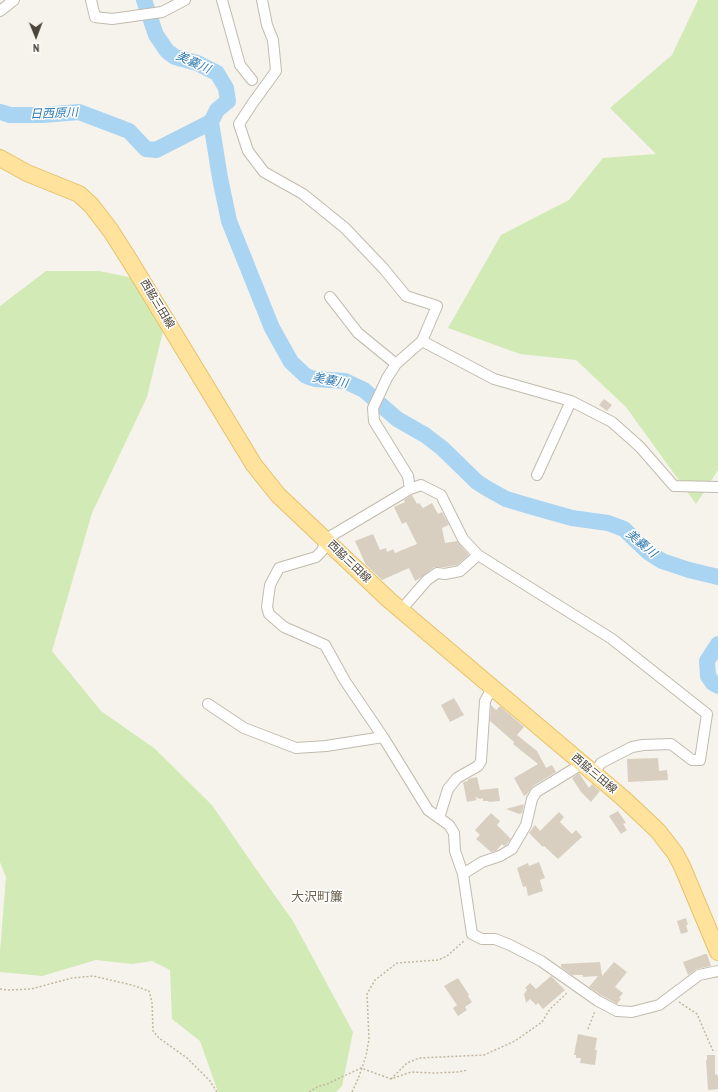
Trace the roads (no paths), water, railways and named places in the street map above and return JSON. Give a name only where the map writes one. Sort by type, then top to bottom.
[{"type":"main road","name":"西脇三田線","points":[[0,158],[27,173],[79,194],[91,206],[111,232],[130,261],[254,465],[278,495],[401,610],[648,820],[667,842],[690,882],[718,952]]},
{"type":"street","points":[[0,12],[14,0]]},
{"type":"street","points":[[91,0],[95,17],[112,19],[162,12],[185,0]]},
{"type":"street","points":[[222,0],[240,65],[252,80]]},
{"type":"street","points":[[262,0],[267,25],[273,40],[276,71],[239,124],[248,151],[264,172],[303,194],[345,228],[384,269],[406,296],[437,306],[422,341],[396,364],[377,397],[373,408],[374,421],[408,476],[410,489]]},
{"type":"street","points":[[330,297],[358,332],[396,364]]},
{"type":"street","points":[[422,341],[494,379],[571,401],[612,422],[640,447],[674,486],[718,486]]},
{"type":"street","points":[[536,475],[571,401]]},
{"type":"street","points":[[463,874],[482,862],[500,856],[512,849],[526,826],[532,799],[536,792],[601,763],[632,747],[643,744],[671,744],[692,760],[700,760],[707,714],[612,640],[478,555],[463,539],[441,494],[421,485],[410,489],[326,539],[322,551],[316,557],[279,568],[270,585],[267,607],[269,614],[284,627],[325,645],[345,681],[383,737],[428,810],[449,825],[454,833],[456,851],[463,874],[472,934],[482,939],[495,939],[541,961],[575,986],[617,1011],[632,1012],[659,1005],[699,975],[718,971]]},
{"type":"street","points":[[401,610],[427,580],[437,573],[445,574],[460,571],[478,555]]},
{"type":"street","points":[[439,818],[448,789],[457,778],[478,766],[481,761],[485,701],[492,688]]},
{"type":"street","points":[[208,704],[244,728],[296,748],[326,746],[383,737]]},
{"type":"waterway","name":"美嚢川","points":[[144,0],[156,35],[167,51],[175,57],[197,63],[217,73],[226,88],[228,101],[217,110],[211,122],[229,221],[272,328],[291,362],[306,376],[315,379],[345,381],[364,390],[397,419],[425,435],[442,448],[477,482],[506,499],[572,518],[608,523],[624,529],[648,552],[662,561],[689,570],[718,577]]},
{"type":"waterway","name":"日西原川","points":[[0,112],[10,115],[43,115],[79,112],[129,131],[146,149],[156,150],[211,122]]},
{"type":"waterway","name":"美嚢川","points":[[718,644],[707,661],[708,676],[713,683],[718,686]]},
{"type":"district","name":"大沢町簾","points":[[317,898]]}]
